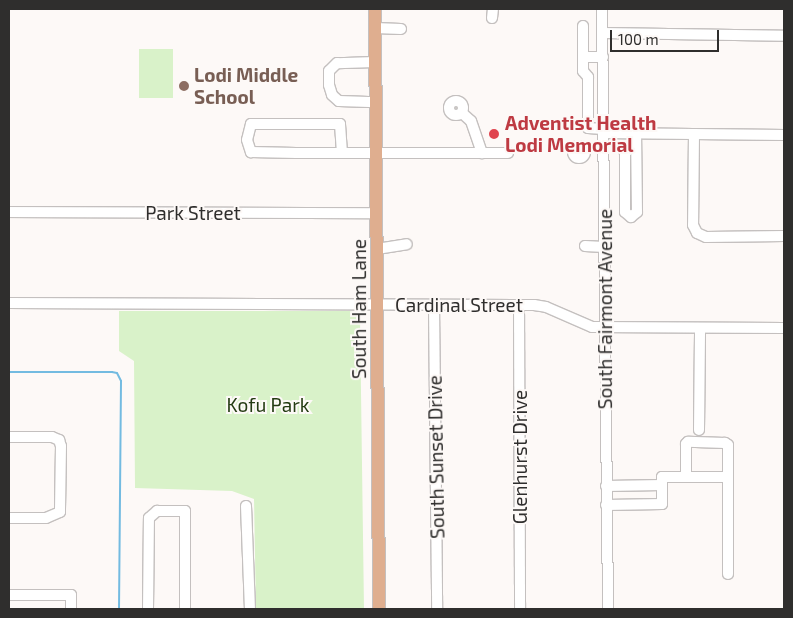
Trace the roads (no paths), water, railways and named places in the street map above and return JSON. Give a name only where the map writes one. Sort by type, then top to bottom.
[{"type":"main road","name":"South Ham Lane","points":[[375,9],[379,609]]},
{"type":"street","name":"South Fairmont Avenue","points":[[602,9],[608,609]]},
{"type":"street","points":[[583,26],[584,70],[588,77],[588,128],[636,133],[784,135]]},
{"type":"street","points":[[375,28],[401,29]]},
{"type":"street","points":[[603,33],[784,36]]},
{"type":"street","points":[[583,57],[603,57]]},
{"type":"street","points":[[375,62],[337,63],[329,71],[328,86],[332,95],[338,101],[376,102]]},
{"type":"street","points":[[588,77],[603,77]]},
{"type":"street","points":[[457,113],[471,121],[482,153]]},
{"type":"street","points":[[342,152],[340,124],[251,124],[247,140],[251,152],[508,153]]},
{"type":"street","points":[[636,133],[637,212],[632,218],[625,212],[625,152],[636,146]]},
{"type":"street","points":[[694,134],[693,225],[697,233],[706,237],[784,236]]},
{"type":"street","points":[[570,152],[579,158],[584,156],[586,152],[604,151]]},
{"type":"street","name":"Park Street","points":[[9,212],[377,213]]},
{"type":"street","points":[[377,246],[391,243],[396,245],[407,244]]},
{"type":"street","points":[[585,246],[604,247]]},
{"type":"street","name":"Cardinal Street","points":[[9,303],[519,305],[546,307],[592,327],[784,328]]},
{"type":"street","name":"South Sunset Drive","points":[[434,305],[437,609]]},
{"type":"street","name":"Glenhurst Drive","points":[[519,305],[520,609]]},
{"type":"street","points":[[699,430],[700,328]]},
{"type":"street","points":[[9,437],[52,437],[58,440],[61,446],[60,512],[55,516],[39,518],[9,518]]},
{"type":"street","points":[[686,477],[686,444],[688,442],[725,443],[728,445],[728,574]]},
{"type":"street","points":[[606,505],[662,504],[662,477],[728,476]]},
{"type":"street","points":[[606,486],[662,485]]},
{"type":"street","points":[[246,506],[250,609]]},
{"type":"street","points":[[148,609],[149,518],[157,511],[185,511],[185,609]]},
{"type":"street","points":[[9,595],[71,595],[71,609]]},
{"type":"waterway","points":[[9,372],[112,372],[117,373],[121,381],[119,609]]},
{"type":"place","name":"Lodi Middle School","points":[[184,86]]},
{"type":"place","name":"Adventist Health Lodi Memorial","points":[[494,134]]},
{"type":"park label","name":"Kofu Park","points":[[268,405]]}]
